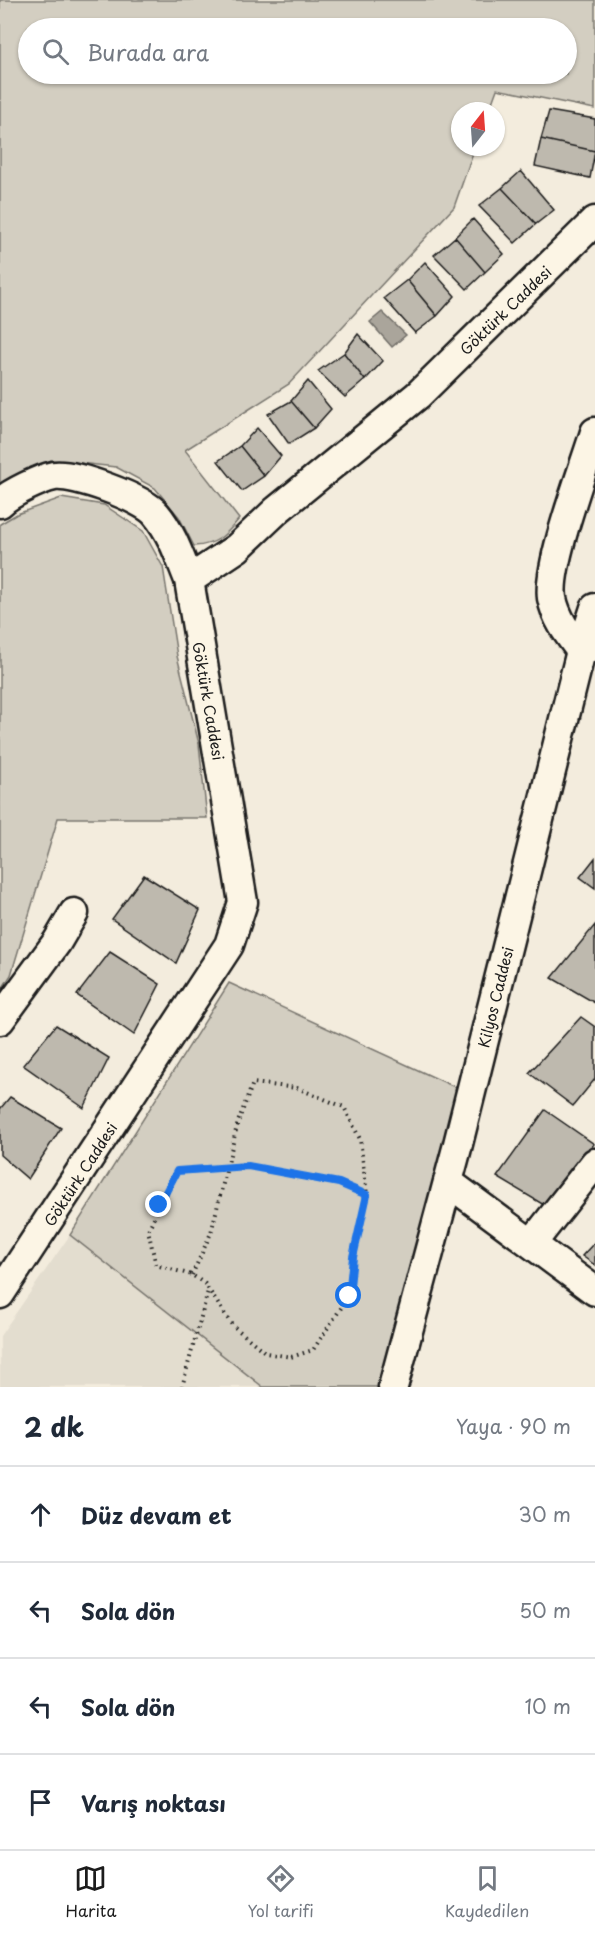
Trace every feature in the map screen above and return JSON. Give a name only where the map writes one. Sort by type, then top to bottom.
[{"type":"street","name":"Göktürk Caddesi","points":[[1,1292],[230,945],[243,902],[189,580],[237,548],[277,510],[418,395],[595,221]]},
{"type":"street","points":[[588,648],[562,626],[552,598],[554,568],[595,432]]},
{"type":"street","points":[[0,503],[8,496],[54,476],[106,485],[155,512],[175,544],[189,580]]},
{"type":"street","name":"Kilyos Caddesi","points":[[392,1387],[588,648],[595,608]]},
{"type":"street","points":[[0,1020],[57,942],[74,913]]},
{"type":"street","points":[[532,1243],[595,1163]]},
{"type":"street","points":[[448,1182],[595,1291]]},
{"type":"path","points":[[192,1275],[211,1233],[227,1168],[238,1122],[253,1083],[297,1088],[344,1107],[360,1139],[367,1195],[353,1257],[349,1296],[313,1350],[291,1357],[266,1353],[232,1325],[208,1290],[192,1275],[156,1265],[148,1230],[177,1171],[227,1168],[248,1166],[291,1172],[339,1183],[367,1195]]},
{"type":"path","points":[[183,1387],[208,1290]]},
{"type":"shaded area","points":[[0,0],[595,0],[595,109],[497,89],[492,102],[451,102],[451,156],[472,156],[454,207],[289,384],[185,450],[239,519],[224,535],[214,542],[194,546],[179,517],[155,488],[116,467],[51,460],[0,484]]},
{"type":"shaded area","points":[[382,312],[406,335],[392,347],[370,322]]},
{"type":"shaded area","points":[[61,498],[104,505],[143,531],[163,567],[177,656],[199,744],[207,818],[58,818],[11,975],[0,992],[0,524],[17,514]]},
{"type":"shaded area","points":[[229,983],[457,1088],[380,1387],[263,1387],[70,1235]]},
{"type":"shaded area","points":[[70,1235],[263,1387],[0,1387],[0,1336]]},
{"type":"building","points":[[549,111],[595,119],[595,151],[541,139]]},
{"type":"building","points":[[541,139],[595,151],[590,178],[535,166]]},
{"type":"building","points":[[521,171],[554,210],[536,224],[502,188]]},
{"type":"building","points":[[502,188],[536,224],[515,243],[479,206]]},
{"type":"building","points":[[473,219],[504,254],[485,272],[455,237]]},
{"type":"building","points":[[455,237],[485,272],[467,289],[434,255]]},
{"type":"building","points":[[425,262],[455,296],[437,316],[407,280]]},
{"type":"building","points":[[407,280],[437,316],[415,333],[384,298]]},
{"type":"building","points":[[358,334],[383,361],[365,380],[344,353]]},
{"type":"building","points":[[344,353],[365,380],[345,397],[318,371]]},
{"type":"building","points":[[308,381],[331,409],[314,428],[291,401]]},
{"type":"building","points":[[291,401],[314,428],[289,444],[268,414]]},
{"type":"building","points":[[257,428],[281,456],[264,476],[240,446]]},
{"type":"building","points":[[240,446],[264,476],[242,491],[218,461]]},
{"type":"building","points":[[595,858],[595,888],[580,877]]},
{"type":"building","points":[[144,875],[200,910],[176,963],[112,919]]},
{"type":"building","points":[[595,925],[595,1003],[552,978]]},
{"type":"building","points":[[110,952],[160,984],[134,1035],[77,995]]},
{"type":"building","points":[[581,1017],[595,1027],[595,1079],[573,1106],[529,1073]]},
{"type":"building","points":[[56,1025],[109,1058],[84,1108],[23,1065]]},
{"type":"building","points":[[10,1097],[61,1128],[28,1179],[0,1155],[0,1109]]},
{"type":"building","points":[[545,1110],[594,1144],[544,1205],[497,1177]]},
{"type":"building","points":[[595,1242],[595,1265],[582,1256]]},
{"type":"route","points":[[159,1205],[177,1171],[248,1166],[291,1172],[339,1183],[367,1195],[363,1225],[353,1257],[349,1296]]}]
